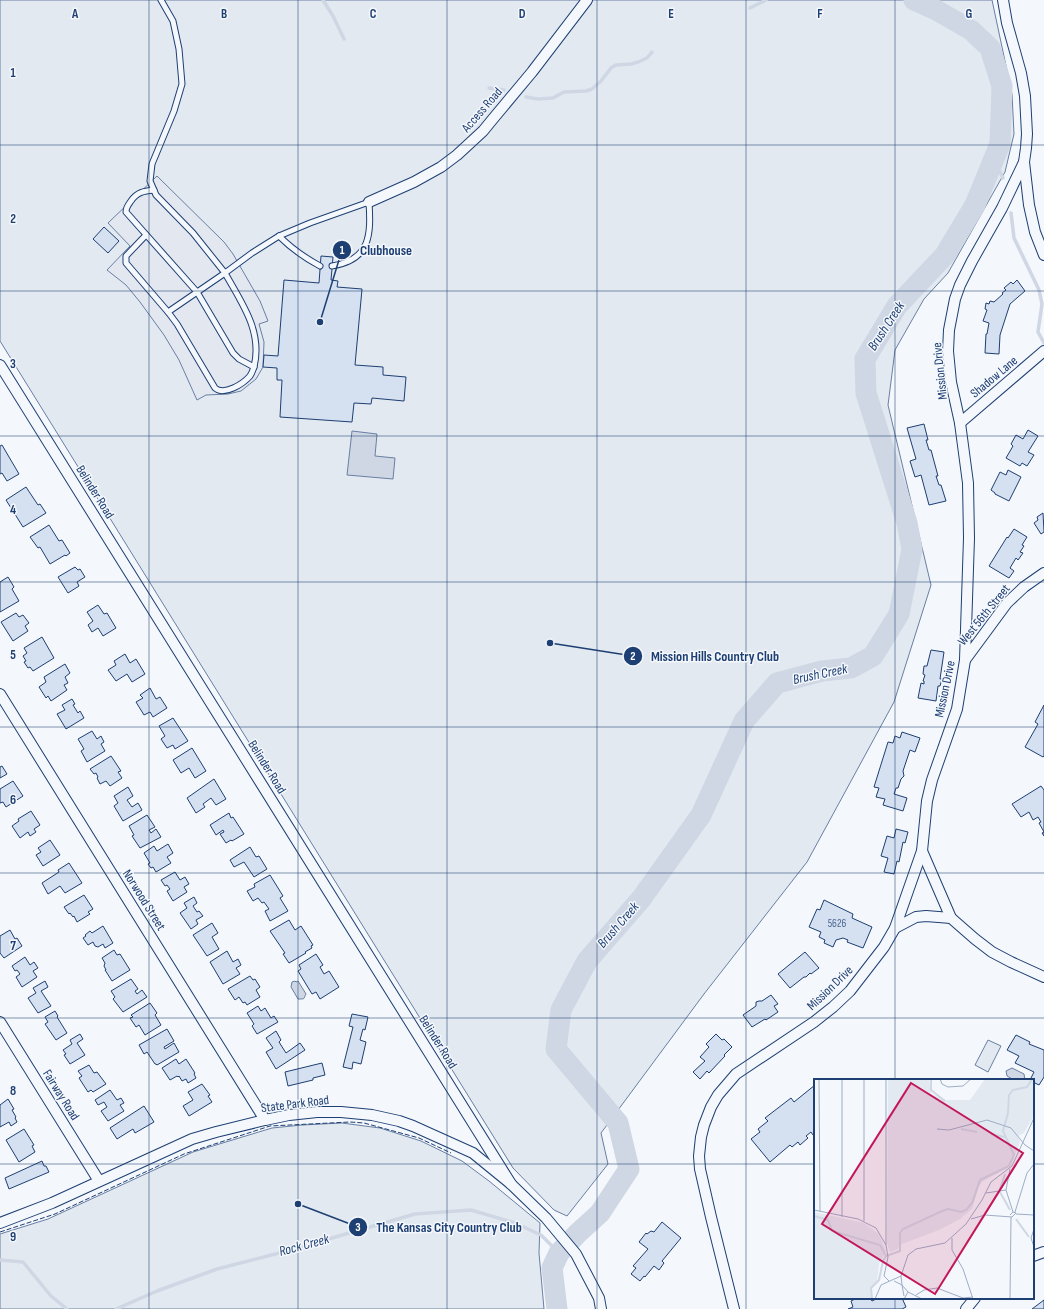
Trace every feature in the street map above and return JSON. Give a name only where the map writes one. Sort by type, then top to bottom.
[{"type":"street","name":"Access Road","points":[[369,202],[414,182],[441,167],[457,155],[492,120],[532,72],[587,0]]},
{"type":"street","name":"Mission Drive","points":[[734,1309],[710,1217],[700,1169],[699,1156],[701,1137],[711,1106],[718,1095],[736,1074],[814,1022],[833,1007],[850,991],[884,947],[895,928],[922,851],[927,801],[932,780],[957,709],[965,660],[969,538],[968,483],[960,423],[951,382],[948,351],[949,330],[955,299],[960,285],[1002,208],[1024,162],[1027,134],[1025,96],[1021,73],[1007,23],[1003,0]]},
{"type":"street","points":[[1024,162],[1033,225],[1044,255]]},
{"type":"street","name":"Shadow Lane","points":[[960,423],[1044,351]]},
{"type":"street","name":"Belinder Road","points":[[0,365],[511,1184]]},
{"type":"street","name":"West 56th Street","points":[[965,660],[1007,603],[1024,587],[1044,573]]},
{"type":"street","name":"Norwood Street","points":[[0,694],[265,1120]]},
{"type":"street","points":[[922,851],[951,918],[992,952],[1044,977]]},
{"type":"street","points":[[895,928],[916,917],[926,916],[951,918]]},
{"type":"street","name":"Fairway Road","points":[[0,1022],[99,1181]]},
{"type":"street","name":"State Park Road","points":[[0,1223],[52,1203],[192,1139],[216,1132],[289,1115],[317,1112],[341,1112],[372,1115],[399,1121],[473,1153],[511,1184],[546,1218],[576,1254],[599,1298],[601,1309]]},
{"type":"street","points":[[1034,1256],[1044,1252]]},
{"type":"street","points":[[966,1309],[974,1299]]},
{"type":"lane","points":[[146,235],[126,256],[126,263],[168,312],[190,346],[214,388],[217,390],[226,390],[240,384],[250,375],[256,358],[257,347],[250,316],[225,273],[193,233],[156,195],[150,181],[152,164],[174,111],[182,84],[179,49],[173,21],[161,0]]},
{"type":"lane","points":[[154,190],[139,193],[126,208],[126,212],[197,292],[233,353],[254,367]]},
{"type":"lane","points":[[168,312],[252,253],[279,236],[310,223],[369,202],[370,225],[366,246],[356,258],[343,264],[332,266]]},
{"type":"lane","points":[[279,236],[305,258],[320,266]]},
{"type":"shaded area","points":[[0,0],[992,0],[1012,94],[1014,134],[1005,172],[948,273],[924,299],[895,350],[888,405],[931,585],[894,702],[807,862],[704,994],[601,1133],[608,1164],[567,1216],[554,1210],[513,1168],[0,341]]},
{"type":"shaded area","points":[[157,176],[224,242],[233,254],[260,301],[268,321],[259,324],[264,342],[263,367],[256,379],[241,391],[228,394],[206,395],[197,400],[179,360],[164,335],[126,285],[107,270],[130,246],[108,223]]},
{"type":"shaded area","points":[[352,431],[377,434],[375,456],[395,458],[393,479],[347,475]]},
{"type":"shaded area","points":[[298,981],[306,994],[303,999],[298,999],[291,987],[292,982]]},
{"type":"shaded area","points":[[988,1040],[1001,1046],[988,1072],[975,1065]]},
{"type":"shaded area","points":[[1012,1068],[1024,1074],[1025,1079],[1012,1079],[1007,1076],[1006,1071]]},
{"type":"shaded area","points":[[342,1123],[380,1128],[421,1141],[462,1161],[540,1223],[539,1253],[544,1309],[0,1309],[0,1234],[48,1219],[193,1152],[272,1128]]},
{"type":"building","points":[[104,227],[119,241],[108,253],[93,239]]},
{"type":"building","points":[[321,256],[333,257],[331,280],[338,281],[337,287],[362,289],[355,365],[383,367],[383,375],[406,377],[404,401],[372,398],[371,404],[354,403],[352,422],[280,417],[282,380],[277,380],[277,368],[263,367],[264,355],[278,356],[284,280],[319,283]]},
{"type":"building","points":[[1017,280],[1025,291],[1010,304],[1000,335],[999,354],[985,353],[986,334],[989,323],[983,321],[987,310],[985,309],[986,303],[989,304],[990,301],[994,302],[1006,290],[1004,288],[1011,282],[1013,284]]},
{"type":"building","points":[[924,424],[928,440],[926,440],[929,450],[931,450],[938,476],[936,476],[939,485],[941,485],[946,501],[929,505],[921,475],[915,477],[910,461],[916,459],[907,428]]},
{"type":"building","points":[[1028,430],[1038,436],[1028,452],[1034,455],[1027,466],[1022,463],[1020,466],[1006,458],[1013,446],[1011,444],[1016,435],[1023,439]]},
{"type":"building","points":[[2,445],[19,474],[7,481],[2,473],[0,474],[0,446]]},
{"type":"building","points":[[1008,470],[1021,477],[1009,501],[995,494],[991,490],[1000,472],[1006,475]]},
{"type":"building","points":[[26,487],[38,505],[40,504],[46,513],[23,527],[6,500]]},
{"type":"building","points":[[1043,513],[1044,532],[1041,534],[1034,523],[1038,520],[1037,517]]},
{"type":"building","points":[[49,525],[59,541],[62,540],[70,553],[50,564],[40,547],[38,548],[30,537]]},
{"type":"building","points":[[1014,529],[1027,537],[1020,552],[1023,553],[1018,560],[1016,558],[1010,568],[1014,571],[1009,578],[989,566],[1007,537],[1008,538]]},
{"type":"building","points":[[75,567],[78,570],[80,569],[85,577],[77,582],[79,586],[68,593],[58,577]]},
{"type":"building","points":[[8,577],[14,587],[12,589],[19,601],[0,612],[0,582]]},
{"type":"building","points":[[98,605],[104,614],[107,613],[116,628],[103,636],[98,628],[92,632],[88,625],[93,621],[87,612]]},
{"type":"building","points":[[16,613],[19,617],[23,615],[29,623],[25,626],[28,631],[13,641],[1,622]]},
{"type":"building","points":[[42,637],[54,658],[33,671],[30,667],[28,668],[24,662],[26,661],[23,656],[27,653],[24,648]]},
{"type":"building","points":[[931,650],[944,652],[940,679],[942,679],[940,686],[938,686],[936,701],[918,698],[921,683],[924,684],[924,666],[927,666]]},
{"type":"building","points":[[125,654],[130,663],[136,659],[145,674],[132,682],[127,674],[116,681],[108,670],[116,665],[114,661]]},
{"type":"building","points":[[65,664],[70,673],[65,677],[68,683],[64,685],[67,690],[51,701],[48,696],[46,698],[39,687],[46,682],[44,677]]},
{"type":"building","points":[[150,688],[156,699],[160,697],[167,708],[153,717],[150,712],[144,715],[136,702],[143,698],[140,695]]},
{"type":"building","points":[[72,699],[75,704],[73,705],[78,713],[80,711],[84,718],[66,729],[57,714],[65,710],[62,705]]},
{"type":"building","points":[[1044,705],[1043,757],[1025,747],[1038,724],[1035,722]]},
{"type":"building","points":[[173,718],[188,741],[175,749],[173,745],[167,748],[161,739],[165,736],[159,726]]},
{"type":"building","points":[[92,731],[97,739],[101,736],[104,742],[101,744],[105,751],[87,762],[81,751],[84,749],[78,739]]},
{"type":"building","points":[[902,732],[920,738],[915,752],[910,750],[903,771],[904,776],[894,794],[907,798],[903,811],[883,805],[885,799],[876,797],[879,788],[874,787],[888,742],[893,743],[895,736],[900,738]]},
{"type":"building","points":[[192,748],[206,771],[195,778],[189,768],[181,773],[173,760]]},
{"type":"building","points":[[111,756],[121,771],[118,772],[122,778],[110,786],[106,781],[100,784],[96,773],[94,774],[90,769]]},
{"type":"building","points":[[2,766],[7,774],[0,778],[0,767]]},
{"type":"building","points":[[214,779],[226,799],[216,805],[211,798],[203,804],[205,807],[196,813],[187,798]]},
{"type":"building","points":[[13,781],[23,796],[6,807],[3,802],[0,803],[0,789]]},
{"type":"building","points":[[1041,786],[1044,790],[1044,832],[1039,823],[1041,822],[1038,817],[1033,820],[1029,812],[1021,817],[1012,804]]},
{"type":"building","points":[[128,787],[133,796],[127,800],[132,807],[138,803],[142,810],[123,821],[114,806],[118,803],[114,796]]},
{"type":"building","points":[[31,811],[40,825],[34,829],[36,832],[30,836],[28,832],[20,838],[12,826],[19,821],[18,819]]},
{"type":"building","points":[[229,813],[231,818],[233,817],[244,834],[226,843],[220,834],[224,832],[223,830],[216,835],[210,825]]},
{"type":"building","points":[[147,815],[155,827],[149,830],[151,833],[156,829],[161,837],[140,848],[132,836],[134,835],[129,826]]},
{"type":"building","points":[[896,829],[908,832],[905,843],[903,842],[899,862],[897,861],[894,874],[884,872],[888,858],[881,856],[887,836],[894,838]]},
{"type":"building","points":[[50,840],[60,855],[43,866],[36,855],[41,852],[38,848]]},
{"type":"building","points":[[168,844],[173,853],[167,857],[171,863],[156,872],[153,867],[151,868],[148,864],[150,863],[144,853],[154,846],[157,851]]},
{"type":"building","points":[[250,847],[256,857],[259,856],[267,869],[254,877],[244,862],[234,867],[230,860]]},
{"type":"building","points":[[69,863],[82,883],[65,893],[60,886],[48,894],[42,883],[59,872],[58,870]]},
{"type":"building","points":[[175,872],[180,880],[185,877],[189,884],[184,887],[187,892],[173,901],[167,891],[170,889],[167,885],[165,886],[161,880]]},
{"type":"building","points":[[270,875],[283,896],[280,898],[288,911],[270,921],[265,911],[269,909],[264,902],[262,903],[258,898],[253,901],[247,891],[255,887],[254,884]]},
{"type":"building","points":[[84,895],[93,909],[88,912],[90,914],[77,922],[74,916],[73,917],[70,913],[69,914],[64,907]]},
{"type":"building","points":[[194,897],[197,903],[193,906],[197,912],[199,911],[203,916],[196,920],[198,924],[191,929],[180,913],[187,908],[184,903]]},
{"type":"building","points":[[824,900],[853,914],[852,918],[872,927],[863,948],[847,942],[848,940],[843,938],[836,940],[833,947],[824,943],[825,940],[819,937],[821,932],[809,927],[817,909],[820,910]]},
{"type":"building","points":[[289,920],[295,930],[301,926],[313,945],[311,946],[312,948],[305,952],[306,953],[289,963],[283,954],[285,953],[270,931]]},
{"type":"building","points":[[212,923],[218,933],[212,937],[219,949],[207,956],[193,935]]},
{"type":"building","points":[[103,926],[113,943],[105,948],[103,944],[98,947],[95,946],[93,942],[88,945],[83,938],[86,936],[85,935],[90,931],[92,933]]},
{"type":"building","points":[[10,930],[15,939],[17,938],[22,946],[4,958],[0,953],[0,936]]},
{"type":"building","points":[[114,950],[117,955],[120,954],[130,970],[112,981],[105,970],[105,963],[102,958]]},
{"type":"building","points":[[227,951],[233,962],[238,959],[241,965],[236,968],[240,974],[223,984],[210,962]]},
{"type":"building","points":[[805,952],[819,968],[790,988],[778,974]]},
{"type":"building","points":[[316,954],[323,965],[320,967],[324,974],[329,971],[339,987],[320,999],[316,992],[312,994],[298,971],[301,969],[299,965]]},
{"type":"building","points":[[25,957],[30,965],[34,962],[38,968],[33,971],[37,977],[22,987],[16,977],[20,974],[17,970],[15,971],[12,966]]},
{"type":"building","points":[[250,976],[253,980],[255,979],[260,987],[256,990],[260,997],[247,1005],[245,1002],[243,1003],[239,997],[235,1000],[228,989]]},
{"type":"building","points":[[131,979],[138,989],[135,991],[137,994],[142,990],[147,997],[123,1012],[113,999],[115,997],[111,991]]},
{"type":"building","points":[[45,981],[48,987],[41,991],[51,1006],[38,1013],[28,998],[36,993],[33,988]]},
{"type":"building","points":[[771,995],[778,1004],[774,1006],[778,1012],[752,1027],[743,1015],[756,1006],[756,1002],[762,1001]]},
{"type":"building","points":[[150,1003],[157,1013],[155,1015],[161,1025],[145,1035],[139,1025],[136,1027],[130,1018],[133,1017],[131,1015]]},
{"type":"building","points":[[258,1006],[261,1011],[265,1008],[271,1018],[274,1016],[278,1022],[257,1034],[252,1026],[254,1024],[247,1013]]},
{"type":"building","points":[[55,1011],[67,1033],[56,1040],[45,1024],[48,1022],[45,1017]]},
{"type":"building","points":[[352,1014],[368,1017],[365,1030],[363,1029],[360,1040],[366,1042],[361,1064],[353,1062],[352,1069],[343,1067],[353,1027],[349,1026]]},
{"type":"building","points":[[167,1029],[174,1041],[164,1047],[165,1049],[174,1043],[179,1052],[157,1065],[147,1052],[144,1054],[139,1045]]},
{"type":"building","points":[[276,1031],[281,1040],[279,1042],[286,1053],[300,1043],[305,1050],[276,1069],[266,1052],[273,1048],[266,1038]]},
{"type":"building","points":[[80,1034],[83,1039],[77,1043],[85,1055],[70,1064],[64,1055],[66,1054],[63,1050],[72,1044],[70,1040]]},
{"type":"building","points":[[716,1034],[732,1047],[709,1073],[707,1071],[700,1079],[693,1072],[705,1061],[700,1057],[709,1047],[706,1044]]},
{"type":"building","points":[[1016,1035],[1030,1042],[1029,1044],[1044,1050],[1044,1077],[1039,1085],[1034,1082],[1034,1079],[1030,1079],[1034,1072],[1015,1063],[1019,1056],[1007,1050]]},
{"type":"building","points":[[176,1059],[179,1064],[186,1059],[195,1073],[196,1078],[188,1083],[186,1079],[182,1081],[179,1076],[170,1080],[162,1068]]},
{"type":"building","points":[[322,1063],[325,1075],[313,1078],[313,1080],[288,1086],[285,1072]]},
{"type":"building","points":[[89,1065],[94,1073],[97,1072],[106,1084],[93,1092],[91,1090],[88,1092],[79,1078],[82,1076],[78,1071]]},
{"type":"building","points":[[202,1084],[210,1095],[208,1096],[212,1102],[189,1116],[183,1106],[193,1100],[188,1092]]},
{"type":"building","points":[[814,1086],[814,1134],[813,1135],[811,1132],[806,1136],[808,1138],[800,1145],[798,1142],[792,1147],[790,1145],[770,1162],[751,1139],[760,1132],[758,1129],[768,1121],[765,1118],[791,1098],[794,1102]]},
{"type":"building","points":[[110,1090],[117,1100],[121,1098],[124,1103],[120,1105],[124,1111],[108,1121],[101,1111],[107,1107],[104,1102],[98,1105],[95,1100]]},
{"type":"building","points":[[8,1099],[14,1109],[12,1110],[17,1122],[11,1126],[9,1122],[0,1127],[0,1105]]},
{"type":"building","points":[[144,1106],[154,1122],[135,1133],[133,1129],[117,1139],[110,1128]]},
{"type":"building","points":[[24,1129],[34,1145],[32,1146],[35,1152],[19,1162],[6,1140]]},
{"type":"building","points":[[42,1161],[49,1172],[9,1189],[5,1178]]},
{"type":"building","points":[[662,1222],[681,1238],[662,1261],[664,1263],[659,1270],[654,1266],[640,1281],[631,1274],[636,1268],[633,1266],[648,1249],[639,1242],[646,1233],[647,1234],[651,1231],[654,1232]]},
{"type":"building","points":[[855,1299],[871,1299],[872,1301],[876,1299],[902,1299],[906,1307],[902,1309],[848,1309],[853,1307],[851,1301]]},
{"type":"building","points":[[1044,1300],[1044,1309],[1032,1309]]},
{"type":"waterway","points":[[323,0],[333,16],[344,39]]},
{"type":"waterway","points":[[750,8],[766,0]]},
{"type":"waterway","name":"Brush Creek","points":[[557,1309],[552,1268],[559,1253],[600,1213],[629,1169],[618,1123],[556,1049],[561,1010],[587,961],[641,899],[701,815],[744,721],[777,683],[822,671],[851,668],[873,656],[899,614],[912,549],[907,523],[866,393],[865,359],[897,306],[945,255],[975,205],[1000,144],[1002,86],[990,48],[971,30],[936,10],[914,0]]},
{"type":"waterway","points":[[526,97],[538,99],[553,98],[564,92],[586,91],[592,89],[601,81],[611,68],[616,65],[638,62],[647,58],[652,52]]},
{"type":"waterway","points":[[489,88],[504,90]]},
{"type":"waterway","points":[[994,159],[1003,178]]},
{"type":"waterway","points":[[1011,213],[1014,238],[1039,290],[1042,304],[1038,332],[1044,343]]},
{"type":"waterway","name":"Rock Creek","points":[[116,1309],[157,1291],[217,1269],[287,1251],[415,1214],[471,1210],[515,1223],[541,1235],[559,1253]]},
{"type":"waterway","name":"Rock Creek","points":[[0,1260],[23,1262],[51,1296],[67,1309]]},
{"type":"fence","points":[[0,1232],[55,1214],[184,1154],[270,1126],[350,1122],[364,1123],[419,1138],[451,1153]]},
{"type":"place","name":"Clubhouse","points":[[320,322]]},
{"type":"place","name":"Mission Hills Country Club","points":[[550,643]]},
{"type":"place","name":"The Kansas City Country Club","points":[[298,1204]]}]
